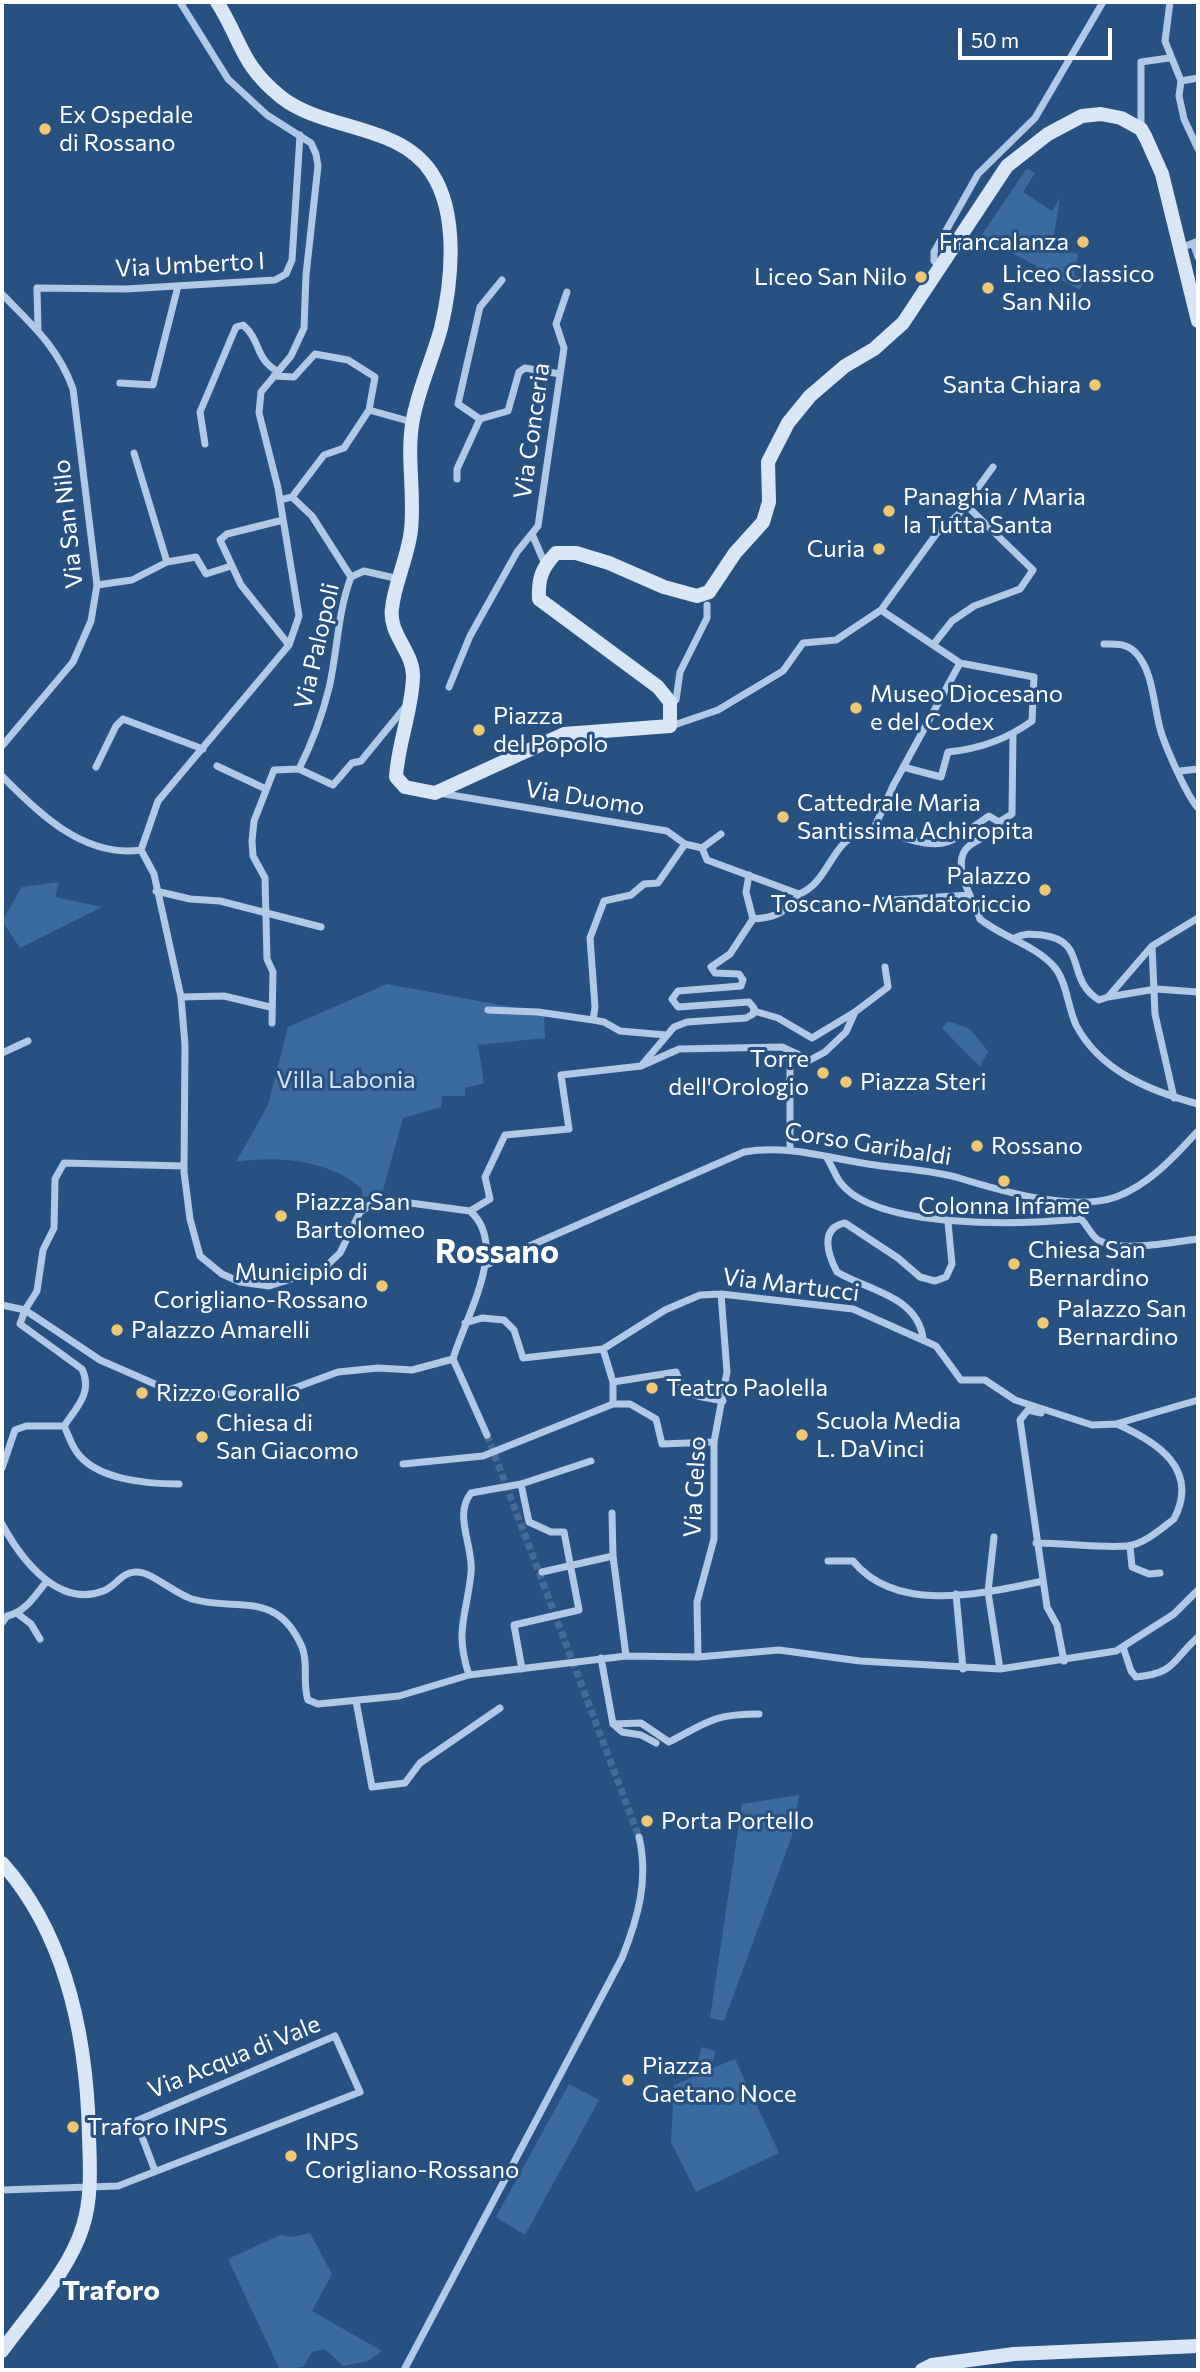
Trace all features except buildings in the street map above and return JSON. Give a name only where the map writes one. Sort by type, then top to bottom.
[{"type":"main road","points":[[217,2],[238,48],[257,76],[284,99],[403,147],[429,169],[439,184],[449,237],[446,295],[441,328],[412,422],[411,532],[391,609],[398,637],[411,659],[413,677],[396,777],[405,787],[435,793],[564,734],[670,726],[670,702],[658,687],[539,599],[538,580],[545,564],[556,553],[576,553],[608,563],[664,587],[696,596],[709,592],[735,553],[763,522],[769,502],[768,462],[788,423],[810,396],[845,366],[874,349],[903,323],[998,176],[1048,134],[1071,120],[1092,114],[1121,118],[1141,129],[1191,244],[1198,321]]},
{"type":"main road","points":[[2,1863],[25,1888],[51,1939],[67,1983],[88,2082],[90,2188],[83,2227],[68,2258],[2,2351]]},
{"type":"main road","points":[[922,2370],[932,2365],[1014,2354],[1198,2346]]},
{"type":"street","points":[[180,2],[228,79],[267,115],[311,143],[318,166],[306,275],[304,328],[299,343],[261,392],[259,412],[280,500],[299,616],[289,645],[158,801],[141,850],[154,874],[181,998],[185,1045],[184,1166],[190,1219],[200,1256],[222,1274],[240,1282],[269,1286],[323,1269],[340,1253],[360,1212],[373,1203],[387,1200],[470,1211],[490,1199],[485,1177],[505,1135],[569,1129],[561,1075],[641,1066],[679,1049],[782,1047],[804,1059],[816,1058],[846,1032],[855,1012]]},
{"type":"street","points":[[940,265],[934,261],[934,252],[971,183],[1035,118],[1103,2]]},
{"type":"street","points":[[1170,2],[1165,41],[1169,58],[1181,81],[1184,119],[1198,149]]},
{"type":"street","points":[[1141,129],[1141,62],[1169,58]]},
{"type":"street","points":[[1181,81],[1198,78]]},
{"type":"street","name":"Via Umberto I","points":[[38,330],[37,288],[178,286],[275,280],[286,274],[292,260],[300,135]]},
{"type":"street","points":[[1191,244],[1198,257]]},
{"type":"street","points":[[502,280],[481,307],[457,404],[480,419],[508,411],[519,372],[525,368],[560,374]]},
{"type":"street","points":[[120,383],[153,385],[178,286]]},
{"type":"street","name":"Via Conceria","points":[[449,687],[470,636],[517,552],[538,526],[547,479],[564,348],[556,324],[566,292]]},
{"type":"street","name":"Via San Nilo","points":[[2,294],[38,330],[63,361],[73,389],[97,585],[91,621],[73,662],[2,746]]},
{"type":"street","points":[[205,444],[200,412],[236,327],[243,325],[250,331],[264,364],[276,374],[294,377],[315,354],[348,360],[374,377],[369,410],[344,448],[324,455],[292,497],[280,500]]},
{"type":"street","points":[[369,410],[412,422]]},
{"type":"street","points":[[457,479],[457,469],[480,419]]},
{"type":"street","points":[[134,453],[167,562]]},
{"type":"street","points":[[670,726],[719,710],[783,671],[803,643],[836,640],[881,610],[937,533],[966,505],[993,467]]},
{"type":"street","points":[[292,497],[312,516],[352,577]]},
{"type":"street","points":[[933,645],[952,621],[974,606],[1020,589],[1033,570],[966,505]]},
{"type":"street","points":[[283,520],[227,534],[220,540],[241,585],[289,645]]},
{"type":"street","name":"Via Conceria","points":[[532,534],[545,564]]},
{"type":"street","points":[[97,585],[132,580],[167,562],[197,557],[206,574],[231,566]]},
{"type":"street","name":"Via Palopoli","points":[[299,769],[319,728],[334,662],[336,629],[352,577],[364,571],[400,579]]},
{"type":"street","points":[[670,702],[676,700],[680,672],[708,618],[707,605]]},
{"type":"street","points":[[881,610],[960,663],[1034,677],[1032,722],[1013,735],[973,750],[947,752],[941,777],[903,767]]},
{"type":"street","points":[[1104,644],[1122,644],[1135,652],[1144,665],[1162,735],[1180,771],[1188,797],[1198,808]]},
{"type":"street","points":[[872,833],[903,767],[960,663]]},
{"type":"street","points":[[272,1023],[270,1007],[273,972],[267,959],[268,912],[265,878],[253,856],[252,841],[254,821],[266,789],[274,771],[299,769],[333,785],[352,763],[361,761],[409,703]]},
{"type":"street","points":[[96,767],[116,726],[123,719],[203,749]]},
{"type":"street","points":[[1013,735],[1012,814],[999,821],[996,832],[962,851],[960,863],[980,919],[1015,938],[1055,969],[1076,1025],[1091,1049],[1109,1065],[1132,1080],[1174,1098],[1198,1104]]},
{"type":"street","points":[[217,766],[266,789]]},
{"type":"street","points":[[1180,771],[1198,769]]},
{"type":"street","points":[[2,776],[53,825],[79,838],[124,852],[141,850]]},
{"type":"street","name":"Via Duomo","points":[[435,793],[667,831],[685,844],[702,848]]},
{"type":"street","points":[[753,919],[767,918],[790,908],[799,894],[814,886],[848,839],[872,833],[936,844],[951,840],[989,817],[999,821]]},
{"type":"street","points":[[721,834],[702,848],[707,860],[799,894]]},
{"type":"street","points":[[593,1020],[595,1007],[590,938],[604,901],[631,895],[644,884],[658,883],[685,844]]},
{"type":"street","points":[[749,875],[746,892],[753,919],[730,954],[711,967],[715,973],[739,974],[744,981],[741,986],[678,991],[672,999],[674,1004],[681,1007],[748,1002],[754,1011],[778,1018],[816,1037],[888,987],[885,967]]},
{"type":"street","points":[[156,891],[268,912],[321,927]]},
{"type":"street","points":[[876,901],[970,895]]},
{"type":"street","points":[[1108,998],[1152,946],[1198,918]]},
{"type":"street","points":[[1015,938],[1025,933],[1059,937],[1069,945],[1086,992],[1099,1000],[1156,989],[1198,992]]},
{"type":"street","points":[[1152,946],[1156,1014],[1174,1098]]},
{"type":"street","points":[[181,998],[224,996],[270,1007]]},
{"type":"street","points":[[488,1010],[538,1012],[604,1022],[620,1031],[666,1035]]},
{"type":"street","points":[[641,1066],[666,1035],[687,1022],[746,1018],[754,1011]]},
{"type":"street","points":[[2,1053],[28,1041]]},
{"type":"street","points":[[790,1051],[790,1149]]},
{"type":"street","name":"Corso Garibaldi","points":[[486,1265],[711,1164],[744,1152],[790,1149],[827,1158],[957,1178],[1007,1193],[1097,1200],[1116,1197],[1145,1181],[1198,1131]]},
{"type":"street","points":[[827,1158],[841,1183],[875,1204],[919,1219],[948,1222],[1081,1219],[1098,1240],[1112,1245],[1151,1245],[1198,1239]]},
{"type":"street","points":[[64,1426],[83,1398],[86,1378],[82,1369],[20,1324],[37,1291],[43,1250],[54,1228],[55,1179],[64,1163],[184,1166]]},
{"type":"street","points":[[470,1211],[484,1229],[486,1265],[453,1359],[486,1435]]},
{"type":"street","points":[[923,1338],[917,1317],[902,1303],[837,1272],[827,1246],[830,1232],[836,1225],[845,1223],[898,1258],[920,1278],[935,1281],[946,1277],[952,1264],[948,1222]]},
{"type":"street","name":"Via Martucci","points":[[465,1323],[482,1318],[504,1320],[514,1330],[523,1358],[603,1349],[665,1310],[700,1295],[721,1294],[853,1308],[923,1338],[945,1356],[961,1380],[985,1380],[1004,1395],[1085,1424],[1116,1424],[1198,1400]]},
{"type":"street","name":"Via Gelso","points":[[698,1657],[697,1602],[714,1539],[714,1442],[727,1372],[721,1294]]},
{"type":"street","points":[[2,1304],[25,1310],[100,1360],[180,1395],[281,1393],[338,1372],[378,1368],[412,1370],[453,1359]]},
{"type":"street","points":[[603,1349],[613,1382],[613,1404]]},
{"type":"street","points":[[613,1382],[676,1372],[682,1389],[723,1401]]},
{"type":"street","points":[[402,1464],[483,1456],[613,1404],[630,1404],[656,1419],[662,1444],[714,1442]]},
{"type":"street","points":[[1061,1416],[1028,1410],[1020,1420],[1047,1606],[1057,1625],[1064,1661]]},
{"type":"street","points":[[1116,1424],[1175,1452]]},
{"type":"street","points":[[2,1468],[16,1430],[26,1426],[64,1426]]},
{"type":"street","points":[[64,1426],[77,1453],[107,1474],[144,1485],[179,1484]]},
{"type":"street","points":[[469,1675],[460,1650],[461,1618],[472,1570],[463,1516],[465,1501],[471,1493],[521,1484],[591,1461]]},
{"type":"street","points":[[521,1484],[529,1522],[551,1532],[564,1532],[579,1610],[514,1625],[522,1669]]},
{"type":"street","points":[[1036,1542],[1130,1546],[1157,1532],[1191,1503]]},
{"type":"street","points":[[612,1513],[613,1556],[626,1656]]},
{"type":"street","points":[[2,1524],[47,1581],[61,1592],[81,1597],[107,1590],[130,1572],[142,1571],[168,1589],[193,1599],[242,1602],[280,1615],[302,1647],[308,1700],[318,1704],[399,1696],[469,1675],[626,1656],[698,1657],[779,1650],[963,1668],[1000,1669],[1064,1661],[1123,1647],[1174,1614],[1198,1590]]},
{"type":"street","points":[[994,1537],[988,1592],[1000,1669]]},
{"type":"street","points":[[1130,1546],[1132,1567],[1149,1574],[1160,1573]]},
{"type":"street","points":[[542,1572],[613,1556]]},
{"type":"street","points":[[828,1561],[853,1561],[864,1575],[914,1595],[988,1592],[1043,1581]]},
{"type":"street","points":[[4,1617],[18,1614],[47,1581]]},
{"type":"street","points":[[956,1594],[963,1668]]},
{"type":"street","points":[[18,1614],[31,1625],[40,1639]]},
{"type":"street","points":[[1123,1647],[1130,1671],[1136,1677],[1150,1676],[1175,1666],[1198,1637]]},
{"type":"street","points":[[601,1658],[613,1724],[622,1732],[641,1735],[656,1743]]},
{"type":"street","points":[[356,1701],[372,1787],[405,1783],[420,1763],[500,1708]]},
{"type":"street","points":[[613,1724],[641,1723],[669,1742],[708,1719],[731,1714],[759,1714]]},
{"type":"street","points":[[404,2370],[622,1958],[633,1929],[644,1877],[639,1838]]},
{"type":"street","name":"Via Acqua di Vale","points":[[2,2190],[118,2186],[360,2092],[335,2036],[136,2121],[155,2171]]},
{"type":"green space","points":[[1027,168],[1035,173],[1023,192],[1052,211],[1060,198],[1052,248],[1078,254],[1074,275],[1084,279],[1080,290],[981,236]]},
{"type":"green space","points":[[59,882],[55,897],[102,907],[20,948],[2,921],[22,887]]},
{"type":"green space","name":"Villa Labonia","points":[[387,984],[544,1013],[545,1038],[478,1045],[484,1083],[465,1088],[465,1096],[442,1096],[441,1107],[403,1118],[382,1194],[362,1197],[362,1189],[349,1179],[303,1162],[269,1159],[236,1162],[268,1105],[288,1027]]},
{"type":"green space","points":[[948,1021],[970,1029],[988,1051],[980,1067],[942,1028]]},
{"type":"green space","points":[[799,1795],[792,1836],[724,2021],[710,2018],[742,1804]]},
{"type":"green space","points":[[702,2047],[716,2051],[710,2069],[735,2059],[779,2153],[696,2192],[671,2142],[674,2085],[693,2077]]},
{"type":"green space","points":[[569,2084],[599,2100],[525,2235],[496,2217]]},
{"type":"green space","points":[[310,2233],[332,2274],[312,2311],[382,2351],[368,2361],[343,2366],[325,2349],[312,2352],[303,2367],[280,2370],[228,2259],[280,2235],[292,2237]]},
{"type":"tunnel","points":[[487,1435],[639,1837]]},
{"type":"place","name":"Ex Ospedale di Rossano","points":[[45,129]]},
{"type":"place","name":"Francalanza","points":[[1083,242]]},
{"type":"place","name":"Liceo San Nilo","points":[[921,277]]},
{"type":"place","name":"Liceo Classico San Nilo","points":[[988,288]]},
{"type":"place","name":"Santa Chiara","points":[[1095,385]]},
{"type":"place","name":"Panaghia / Maria la Tutta Santa","points":[[889,511]]},
{"type":"place","name":"Curia","points":[[879,549]]},
{"type":"place","name":"Museo Diocesano e del Codex","points":[[856,708]]},
{"type":"place","name":"Piazza del Popolo","points":[[479,730]]},
{"type":"place","name":"Cattedrale Maria Santissima Achiropita","points":[[783,817]]},
{"type":"place","name":"Palazzo Toscano-Mandatoriccio","points":[[1045,890]]},
{"type":"place","name":"Torre dell'Orologio","points":[[823,1073]]},
{"type":"place","name":"Piazza Steri","points":[[846,1082]]},
{"type":"place","name":"Rossano","points":[[977,1146]]},
{"type":"place","name":"Colonna Infame","points":[[1004,1181]]},
{"type":"place","name":"Piazza San Bartolomeo","points":[[281,1216]]},
{"type":"place","name":"Chiesa San Bernardino","points":[[1014,1264]]},
{"type":"place","name":"Municipio di Corigliano-Rossano","points":[[382,1286]]},
{"type":"place","name":"Palazzo San Bernardino","points":[[1043,1323]]},
{"type":"place","name":"Palazzo Amarelli","points":[[117,1330]]},
{"type":"place","name":"Teatro Paolella","points":[[652,1388]]},
{"type":"place","name":"Rizzo Corallo","points":[[142,1393]]},
{"type":"place","name":"Scuola Media L. DaVinci","points":[[802,1435]]},
{"type":"place","name":"Chiesa di San Giacomo","points":[[202,1437]]},
{"type":"place","name":"Porta Portello","points":[[647,1821]]},
{"type":"place","name":"Piazza Gaetano Noce","points":[[628,2080]]},
{"type":"place","name":"Traforo INPS","points":[[73,2127]]},
{"type":"place","name":"INPS Corigliano-Rossano","points":[[291,2156]]},
{"type":"district","name":"Rossano","points":[[497,1252]]},
{"type":"district","name":"Traforo","points":[[111,2291]]}]
